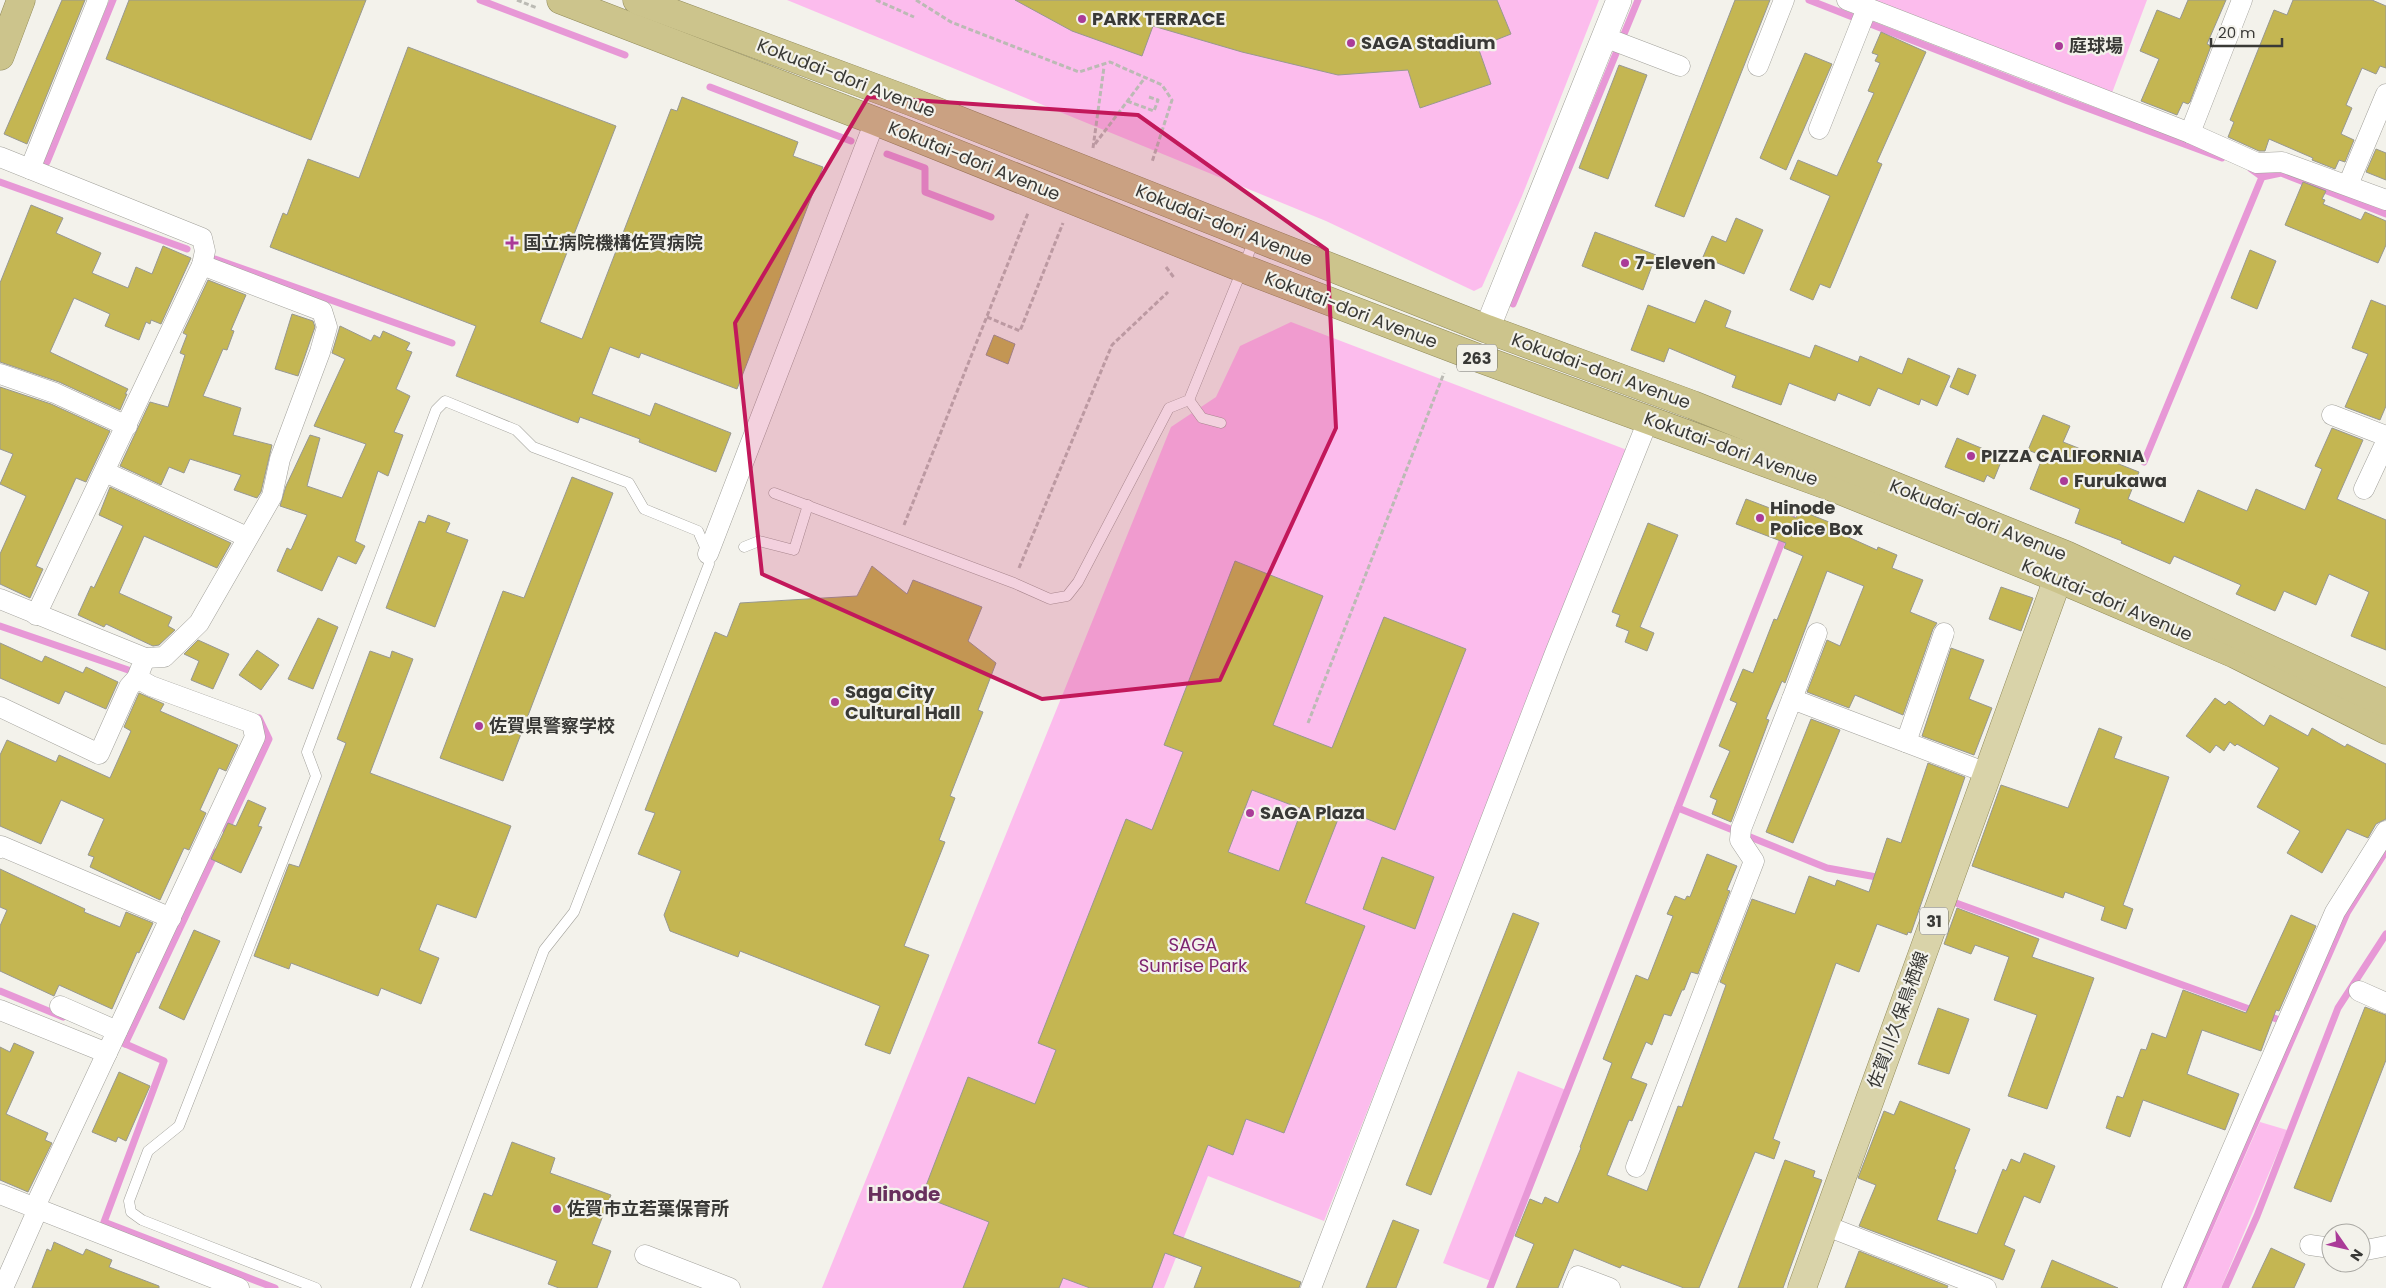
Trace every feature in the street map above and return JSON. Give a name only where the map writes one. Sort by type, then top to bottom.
[{"type":"highway","points":[[0,56],[22,0]]},
{"type":"highway","name":"Kokutai-dori Avenue","points":[[562,0],[875,121],[1242,268],[1481,359],[1649,418],[1832,487],[2062,567],[2386,730]]},
{"type":"highway","name":"Kokudai-dori Avenue","points":[[638,0],[676,10],[1487,329],[1693,405],[2062,567],[2386,703]]},
{"type":"main road","name":"佐賀川久保鳥栖線","points":[[1802,1288],[2062,567]]},
{"type":"street","points":[[30,169],[98,0]]},
{"type":"street","points":[[1487,329],[1619,0]]},
{"type":"street","points":[[1758,66],[1784,0]]},
{"type":"street","points":[[1847,0],[1863,16],[2190,133],[2257,164],[2282,162],[2386,200]]},
{"type":"street","points":[[2190,133],[2242,0]]},
{"type":"street","points":[[1819,129],[1863,16]]},
{"type":"street","points":[[1604,37],[1680,66]]},
{"type":"street","points":[[2348,185],[2386,94]]},
{"type":"street","points":[[708,554],[875,121]]},
{"type":"street","points":[[0,157],[202,238],[205,251],[202,265],[36,615]]},
{"type":"street","points":[[0,707],[99,754],[129,686],[141,667],[164,657],[199,623],[272,496],[280,459],[320,352],[327,326],[322,311],[202,265]]},
{"type":"street","points":[[0,374],[55,393],[127,426]]},
{"type":"street","points":[[2332,415],[2386,436]]},
{"type":"street","points":[[1311,1288],[1551,662],[1649,418]]},
{"type":"street","points":[[2364,489],[2386,442]]},
{"type":"street","points":[[104,472],[247,537]]},
{"type":"street","points":[[0,599],[141,667],[151,686],[252,723],[255,737],[39,1198],[3,1288]]},
{"type":"street","points":[[1636,1167],[1754,860],[1741,835],[1816,633]]},
{"type":"street","points":[[1906,742],[1944,633]]},
{"type":"street","points":[[1792,700],[1987,774]]},
{"type":"street","points":[[2172,1288],[2335,912],[2386,831]]},
{"type":"street","points":[[0,848],[1,846],[170,918]]},
{"type":"street","points":[[2359,991],[2386,1003]]},
{"type":"street","points":[[60,1006],[111,1044]]},
{"type":"street","points":[[0,1010],[111,1044]]},
{"type":"street","points":[[0,1194],[239,1288]]},
{"type":"street","points":[[1824,1225],[1986,1288]]},
{"type":"street","points":[[2310,1245],[2321,1247]]},
{"type":"street","points":[[2371,1249],[2386,1246]]},
{"type":"street","points":[[645,1255],[730,1288]]},
{"type":"street","points":[[1573,1288],[1578,1276],[1610,1288]]},
{"type":"lane","points":[[774,493],[1014,583],[1050,599],[1067,596],[1078,582],[1169,408],[1189,400],[1256,238]]},
{"type":"lane","points":[[1189,400],[1202,418],[1221,422]]},
{"type":"lane","points":[[316,1288],[142,1220],[131,1212],[129,1201],[148,1151],[179,1126],[316,776],[307,752],[436,410],[445,401],[516,430],[533,447],[628,483],[644,509],[698,531],[708,554],[709,564],[574,912],[544,950],[416,1288]]},
{"type":"lane","points":[[744,547],[760,541],[794,550],[808,505]]},
{"type":"path","points":[[876,0],[914,17]]},
{"type":"path","points":[[916,0],[951,22],[1079,72],[1110,62],[1162,85],[1172,100],[1152,162]]},
{"type":"path","points":[[1101,87],[1104,67]]},
{"type":"path","points":[[1094,145],[1144,79]]},
{"type":"path","points":[[1127,101],[1154,111],[1158,100],[1149,97]]},
{"type":"path","points":[[904,526],[1028,213]]},
{"type":"path","points":[[1014,583],[1112,345],[1168,292]]},
{"type":"path","points":[[1308,724],[1444,373]]},
{"type":"highlighted area","points":[[868,97],[1138,115],[1327,250],[1336,428],[1220,680],[1042,699],[762,574],[735,323]]},
{"type":"green space","points":[[787,0],[1599,0],[1522,196],[1482,287],[1474,291],[1326,221]]},
{"type":"green space","name":"庭球場","points":[[1866,0],[2147,0],[2112,93]]},
{"type":"green space","name":"SAGA Sunrise Park","points":[[1291,322],[1627,450],[1324,1221],[1208,1176],[1164,1288],[822,1288],[1171,427],[1216,397],[1240,346]]},
{"type":"green space","points":[[1518,1071],[1566,1090],[1491,1281],[1443,1263]]},
{"type":"green space","points":[[2260,1122],[2287,1130],[2221,1288],[2187,1288]]},
{"type":"building","points":[[62,0],[85,0],[27,144],[4,134]]},
{"type":"building","points":[[129,0],[366,0],[311,140],[106,59]]},
{"type":"building","name":"SAGA Stadium","points":[[1015,0],[1497,0],[1511,34],[1478,47],[1491,84],[1420,108],[1408,70],[1338,75],[1242,52],[1153,26],[1142,56],[1072,31]]},
{"type":"building","points":[[1735,0],[1770,0],[1684,217],[1655,206]]},
{"type":"building","points":[[2188,0],[2226,0],[2207,44],[2211,46],[2190,102],[2188,104],[2183,102],[2177,115],[2141,101],[2159,59],[2140,51],[2157,10],[2180,19]]},
{"type":"building","points":[[2293,0],[2372,0],[2386,6],[2386,68],[2380,66],[2376,74],[2362,68],[2346,105],[2352,108],[2341,134],[2354,140],[2345,162],[2339,160],[2335,169],[2269,139],[2265,151],[2259,151],[2228,137],[2234,122],[2230,120],[2274,10],[2287,15]]},
{"type":"building","points":[[1881,32],[1926,52],[1877,162],[1882,164],[1830,288],[1820,284],[1813,300],[1790,290],[1830,196],[1790,179],[1798,160],[1837,176],[1874,93],[1868,91],[1880,63],[1875,61],[1878,55],[1872,53]]},
{"type":"building","points":[[408,47],[616,126],[540,322],[582,339],[671,109],[677,111],[682,97],[798,142],[793,156],[823,167],[737,389],[641,353],[639,358],[610,347],[592,394],[650,416],[655,403],[731,433],[716,472],[639,442],[640,439],[580,417],[578,423],[456,376],[476,326],[270,247],[283,213],[287,215],[308,159],[359,178]]},
{"type":"building","points":[[1805,53],[1832,64],[1786,170],[1760,158]]},
{"type":"building","points":[[1619,65],[1647,75],[1608,179],[1579,168]]},
{"type":"building","points":[[2376,149],[2386,153],[2386,180],[2366,172]]},
{"type":"building","points":[[2303,182],[2326,191],[2322,199],[2325,200],[2323,204],[2361,220],[2365,212],[2386,221],[2386,245],[2378,263],[2285,225]]},
{"type":"building","points":[[31,205],[63,218],[56,233],[101,253],[92,273],[128,288],[136,267],[152,274],[163,246],[191,258],[161,324],[151,320],[150,324],[146,322],[139,340],[105,326],[110,314],[74,298],[50,352],[128,389],[120,410],[59,382],[0,362],[0,283]]},
{"type":"building","points":[[1736,218],[1763,230],[1744,274],[1703,257],[1712,236],[1726,242]]},
{"type":"building","points":[[1595,232],[1656,255],[1643,290],[1582,266]]},
{"type":"building","points":[[2250,250],[2276,261],[2257,309],[2231,298]]},
{"type":"building","points":[[208,280],[246,295],[231,330],[234,331],[227,350],[223,349],[203,396],[241,408],[233,435],[272,445],[261,492],[257,498],[234,490],[241,475],[190,459],[184,473],[169,467],[161,485],[120,466],[150,402],[168,407],[185,355],[180,353],[187,335],[183,333]]},
{"type":"building","points":[[1705,300],[1731,311],[1725,327],[1810,358],[1815,345],[1858,362],[1860,356],[1902,374],[1908,358],[1950,376],[1937,406],[1921,399],[1919,405],[1878,388],[1870,406],[1838,393],[1835,401],[1789,383],[1781,405],[1732,387],[1736,376],[1669,348],[1664,362],[1631,350],[1648,305],[1695,323]]},
{"type":"building","points":[[2371,300],[2386,306],[2386,406],[2380,420],[2345,407],[2368,354],[2352,348]]},
{"type":"building","points":[[292,314],[313,321],[315,327],[298,376],[275,369]]},
{"type":"building","points":[[340,326],[371,341],[374,335],[380,338],[383,331],[410,343],[406,350],[412,352],[396,389],[410,396],[394,432],[403,435],[388,476],[378,471],[355,541],[365,546],[356,564],[338,556],[322,591],[277,571],[287,548],[291,550],[307,515],[280,506],[286,486],[310,435],[320,438],[307,486],[342,498],[366,444],[314,426],[345,359],[332,353]]},
{"type":"building","points":[[994,335],[1015,344],[1008,364],[986,355]]},
{"type":"building","points":[[1958,368],[1976,375],[1968,395],[1950,387]]},
{"type":"building","points":[[0,387],[51,404],[110,431],[86,482],[76,478],[36,566],[43,569],[30,598],[0,584],[0,554],[26,496],[0,484],[13,454],[0,449]]},
{"type":"building","points":[[2043,415],[2070,426],[2063,442],[2139,472],[2128,499],[2184,523],[2198,490],[2247,511],[2256,489],[2305,510],[2322,469],[2315,466],[2332,428],[2363,440],[2337,499],[2386,520],[2386,650],[2351,636],[2369,592],[2329,574],[2316,605],[2284,591],[2275,611],[2236,594],[2241,585],[2174,556],[2170,564],[2121,543],[2122,541],[2075,523],[2080,509],[2030,489],[2043,456],[2028,450]]},
{"type":"building","points":[[1957,438],[2003,457],[1994,479],[1987,475],[1984,482],[1945,467]]},
{"type":"building","points":[[572,477],[613,493],[503,781],[440,758],[503,591],[524,598]]},
{"type":"building","points":[[110,487],[231,543],[217,568],[144,536],[119,593],[172,617],[168,626],[175,630],[159,645],[153,646],[106,624],[104,627],[78,615],[91,586],[94,588],[123,526],[99,515]]},
{"type":"building","points":[[1746,499],[1796,518],[1799,510],[1839,526],[1837,532],[1877,550],[1878,547],[1897,555],[1892,568],[1923,580],[1910,612],[1937,623],[1933,629],[1903,715],[1855,695],[1849,708],[1807,692],[1827,640],[1840,646],[1864,586],[1827,571],[1785,683],[1782,681],[1766,719],[1769,720],[1731,822],[1712,814],[1717,800],[1710,797],[1730,751],[1719,746],[1737,703],[1730,700],[1743,669],[1753,673],[1774,619],[1777,620],[1803,556],[1784,548],[1786,543],[1736,524]]},
{"type":"building","points":[[428,515],[450,523],[446,532],[468,540],[435,627],[386,608],[419,521],[425,523]]},
{"type":"building","points":[[1648,523],[1678,535],[1640,627],[1654,633],[1647,651],[1625,642],[1629,631],[1616,626],[1620,615],[1612,612]]},
{"type":"building","points":[[1235,561],[1323,596],[1273,725],[1332,748],[1384,617],[1466,649],[1395,830],[1342,809],[1305,903],[1365,926],[1284,1133],[1246,1119],[1233,1155],[1208,1145],[1173,1234],[1301,1282],[1299,1288],[1194,1288],[1202,1267],[1165,1253],[1152,1288],[1090,1288],[1063,1278],[1059,1288],[963,1288],[989,1222],[922,1196],[968,1077],[1035,1104],[1056,1050],[1038,1043],[1126,819],[1152,830],[1183,752],[1164,745]],"holes":[[[1252,790],[1302,809],[1279,871],[1228,852]]]},
{"type":"building","points":[[872,566],[907,594],[913,580],[982,607],[968,641],[996,663],[978,710],[983,712],[950,796],[955,798],[939,840],[945,842],[904,946],[929,955],[890,1054],[865,1045],[880,1006],[740,951],[738,957],[670,931],[664,915],[681,871],[638,854],[655,813],[645,810],[715,632],[727,637],[740,603],[857,596]]},
{"type":"building","points":[[2001,587],[2033,598],[2021,631],[1989,619]]},
{"type":"building","points":[[318,618],[338,627],[313,689],[288,679]]},
{"type":"building","points":[[198,640],[229,654],[213,689],[191,680],[199,661],[184,654]]},
{"type":"building","points":[[0,643],[42,662],[45,656],[83,673],[86,667],[118,682],[106,709],[65,691],[59,704],[0,678]]},
{"type":"building","points":[[1951,648],[1984,660],[1969,699],[1992,708],[1974,755],[1922,736]]},
{"type":"building","points":[[257,650],[279,665],[261,690],[239,675]]},
{"type":"building","points":[[370,651],[390,658],[392,651],[413,659],[370,773],[511,826],[476,918],[437,904],[419,950],[439,958],[421,1004],[381,988],[378,996],[291,963],[289,969],[254,956],[289,864],[299,867],[346,743],[337,739]]},
{"type":"building","points":[[139,693],[164,704],[160,711],[238,745],[226,771],[219,768],[200,810],[206,813],[189,850],[184,848],[160,900],[90,867],[94,857],[88,855],[104,819],[61,800],[41,844],[0,826],[0,755],[7,740],[56,762],[59,755],[110,778],[131,731],[124,727]]},
{"type":"building","points":[[2215,698],[2225,705],[2229,701],[2264,726],[2270,715],[2308,736],[2312,728],[2345,747],[2347,744],[2386,764],[2386,819],[2376,824],[2368,838],[2347,829],[2322,873],[2287,853],[2300,831],[2257,807],[2279,768],[2237,744],[2235,746],[2230,742],[2224,751],[2216,745],[2210,753],[2186,736]]},
{"type":"building","points":[[1811,719],[1840,730],[1793,843],[1766,832]]},
{"type":"building","points":[[2099,728],[2122,737],[2114,758],[2169,777],[2123,905],[2133,909],[2126,929],[2101,920],[2105,907],[2065,892],[2063,898],[1972,866],[2001,785],[2068,808]]},
{"type":"building","points":[[1928,763],[1965,777],[1911,933],[1908,932],[1907,935],[1877,924],[1859,972],[1836,963],[1773,1139],[1780,1142],[1774,1159],[1755,1152],[1699,1288],[1684,1288],[1622,1265],[1620,1268],[1574,1249],[1558,1288],[1516,1288],[1534,1244],[1515,1236],[1530,1199],[1542,1204],[1545,1197],[1558,1203],[1581,1148],[1612,1063],[1603,1059],[1636,975],[1648,980],[1673,916],[1667,914],[1675,896],[1685,900],[1687,896],[1690,897],[1707,854],[1737,866],[1727,890],[1730,891],[1698,974],[1691,972],[1671,1016],[1664,1014],[1652,1045],[1646,1042],[1631,1078],[1647,1084],[1632,1121],[1629,1120],[1607,1175],[1647,1191],[1678,1106],[1682,1107],[1726,985],[1720,982],[1752,899],[1795,914],[1809,876],[1835,886],[1837,880],[1869,892],[1887,838],[1901,843]]},
{"type":"building","points":[[248,800],[266,808],[258,826],[262,827],[241,873],[211,859],[228,823],[236,826]]},
{"type":"building","points":[[1382,857],[1434,877],[1415,929],[1363,909]]},
{"type":"building","points":[[0,869],[85,909],[84,912],[120,927],[126,912],[153,923],[139,953],[137,952],[112,1009],[59,985],[54,996],[0,971],[0,926],[7,910],[0,907]]},
{"type":"building","points":[[1957,908],[2039,939],[2032,957],[2094,978],[2047,1109],[2008,1096],[2037,1015],[1994,1000],[2009,957],[1975,945],[1971,954],[1944,944]]},
{"type":"building","points":[[1513,913],[1539,923],[1431,1195],[1406,1185]]},
{"type":"building","points":[[2291,915],[2316,926],[2279,1011],[2276,1010],[2261,1051],[2202,1030],[2187,1074],[2239,1094],[2225,1130],[2143,1100],[2130,1137],[2106,1128],[2117,1096],[2123,1098],[2141,1049],[2146,1050],[2152,1033],[2166,1038],[2183,990],[2246,1013]]},
{"type":"building","points":[[194,930],[220,941],[184,1020],[159,1008]]},
{"type":"building","points":[[2365,1007],[2386,1015],[2386,1060],[2331,1202],[2294,1188]]},
{"type":"building","points":[[1938,1008],[1969,1019],[1949,1074],[1918,1064]]},
{"type":"building","points":[[14,1043],[34,1052],[6,1114],[48,1133],[45,1140],[52,1143],[28,1192],[0,1180],[0,1047],[10,1052]]},
{"type":"building","points":[[119,1072],[150,1086],[126,1141],[118,1137],[116,1142],[92,1132]]},
{"type":"building","points":[[1900,1101],[1970,1129],[1937,1220],[1977,1234],[2003,1169],[2006,1171],[2011,1159],[2020,1163],[2024,1153],[2055,1166],[2040,1203],[2024,1196],[2004,1245],[2015,1250],[2003,1280],[1859,1226],[1876,1185],[1858,1178],[1884,1111],[1894,1115]]},
{"type":"building","points":[[512,1142],[555,1158],[550,1173],[611,1195],[592,1244],[611,1251],[597,1288],[559,1288],[548,1284],[557,1261],[470,1230],[484,1193],[492,1196]]},
{"type":"building","points":[[1785,1160],[1815,1171],[1813,1177],[1822,1180],[1783,1288],[1738,1288]]},
{"type":"building","points":[[1393,1220],[1419,1230],[1396,1288],[1366,1288]]},
{"type":"building","points":[[54,1242],[83,1255],[86,1249],[112,1260],[109,1267],[159,1286],[159,1288],[32,1288],[47,1249],[51,1251]]},
{"type":"building","points":[[2271,1248],[2305,1264],[2294,1288],[2252,1288]]},
{"type":"building","points":[[1859,1251],[1948,1286],[1947,1288],[1845,1288]]},
{"type":"building","points":[[2052,1260],[2118,1288],[2041,1288]]},
{"type":"waterway","points":[[47,162],[113,0]]},
{"type":"waterway","points":[[480,0],[625,55]]},
{"type":"waterway","points":[[1513,304],[1638,0]]},
{"type":"waterway","points":[[1809,0],[2065,100],[2222,158]]},
{"type":"waterway","points":[[710,87],[851,141]]},
{"type":"waterway","points":[[887,154],[925,168],[925,192],[991,217]]},
{"type":"waterway","points":[[2144,462],[2262,177],[2251,169]]},
{"type":"waterway","points":[[2262,177],[2281,173],[2386,214]]},
{"type":"waterway","points":[[0,182],[187,249]]},
{"type":"waterway","points":[[215,259],[452,343]]},
{"type":"waterway","points":[[1788,524],[1794,510]]},
{"type":"waterway","points":[[1490,1288],[1785,534]]},
{"type":"waterway","points":[[0,626],[137,673]]},
{"type":"waterway","points":[[226,831],[269,739],[259,718]]},
{"type":"waterway","points":[[1678,808],[1827,868],[1882,878]]},
{"type":"waterway","points":[[2183,1288],[2347,913],[2386,851]]},
{"type":"waterway","points":[[125,1044],[216,852]]},
{"type":"waterway","points":[[1956,903],[2285,1022]]},
{"type":"waterway","points":[[2225,1288],[2257,1216],[2338,1008],[2386,934]]},
{"type":"waterway","points":[[0,991],[63,1017]]},
{"type":"waterway","points":[[121,1042],[164,1061],[104,1222],[275,1288]]},
{"type":"place","name":"PARK TERRACE","points":[[1082,19]]},
{"type":"place","name":"SAGA Stadium","points":[[1351,43]]},
{"type":"place","name":"庭球場","points":[[2059,46]]},
{"type":"place","name":"国立病院機構佐賀病院","points":[[512,243]]},
{"type":"place","name":"7-Eleven","points":[[1625,263]]},
{"type":"place","name":"PIZZA CALIFORNIA","points":[[1971,456]]},
{"type":"place","name":"Furukawa","points":[[2064,481]]},
{"type":"place","name":"Hinode Police Box","points":[[1760,518]]},
{"type":"place","name":"Saga City Cultural Hall","points":[[835,702]]},
{"type":"place","name":"佐賀県警察学校","points":[[479,726]]},
{"type":"place","name":"SAGA Plaza","points":[[1250,813]]},
{"type":"place","name":"佐賀市立若葉保育所","points":[[557,1209]]},
{"type":"district","name":"Hinode","points":[[904,1194]]}]
